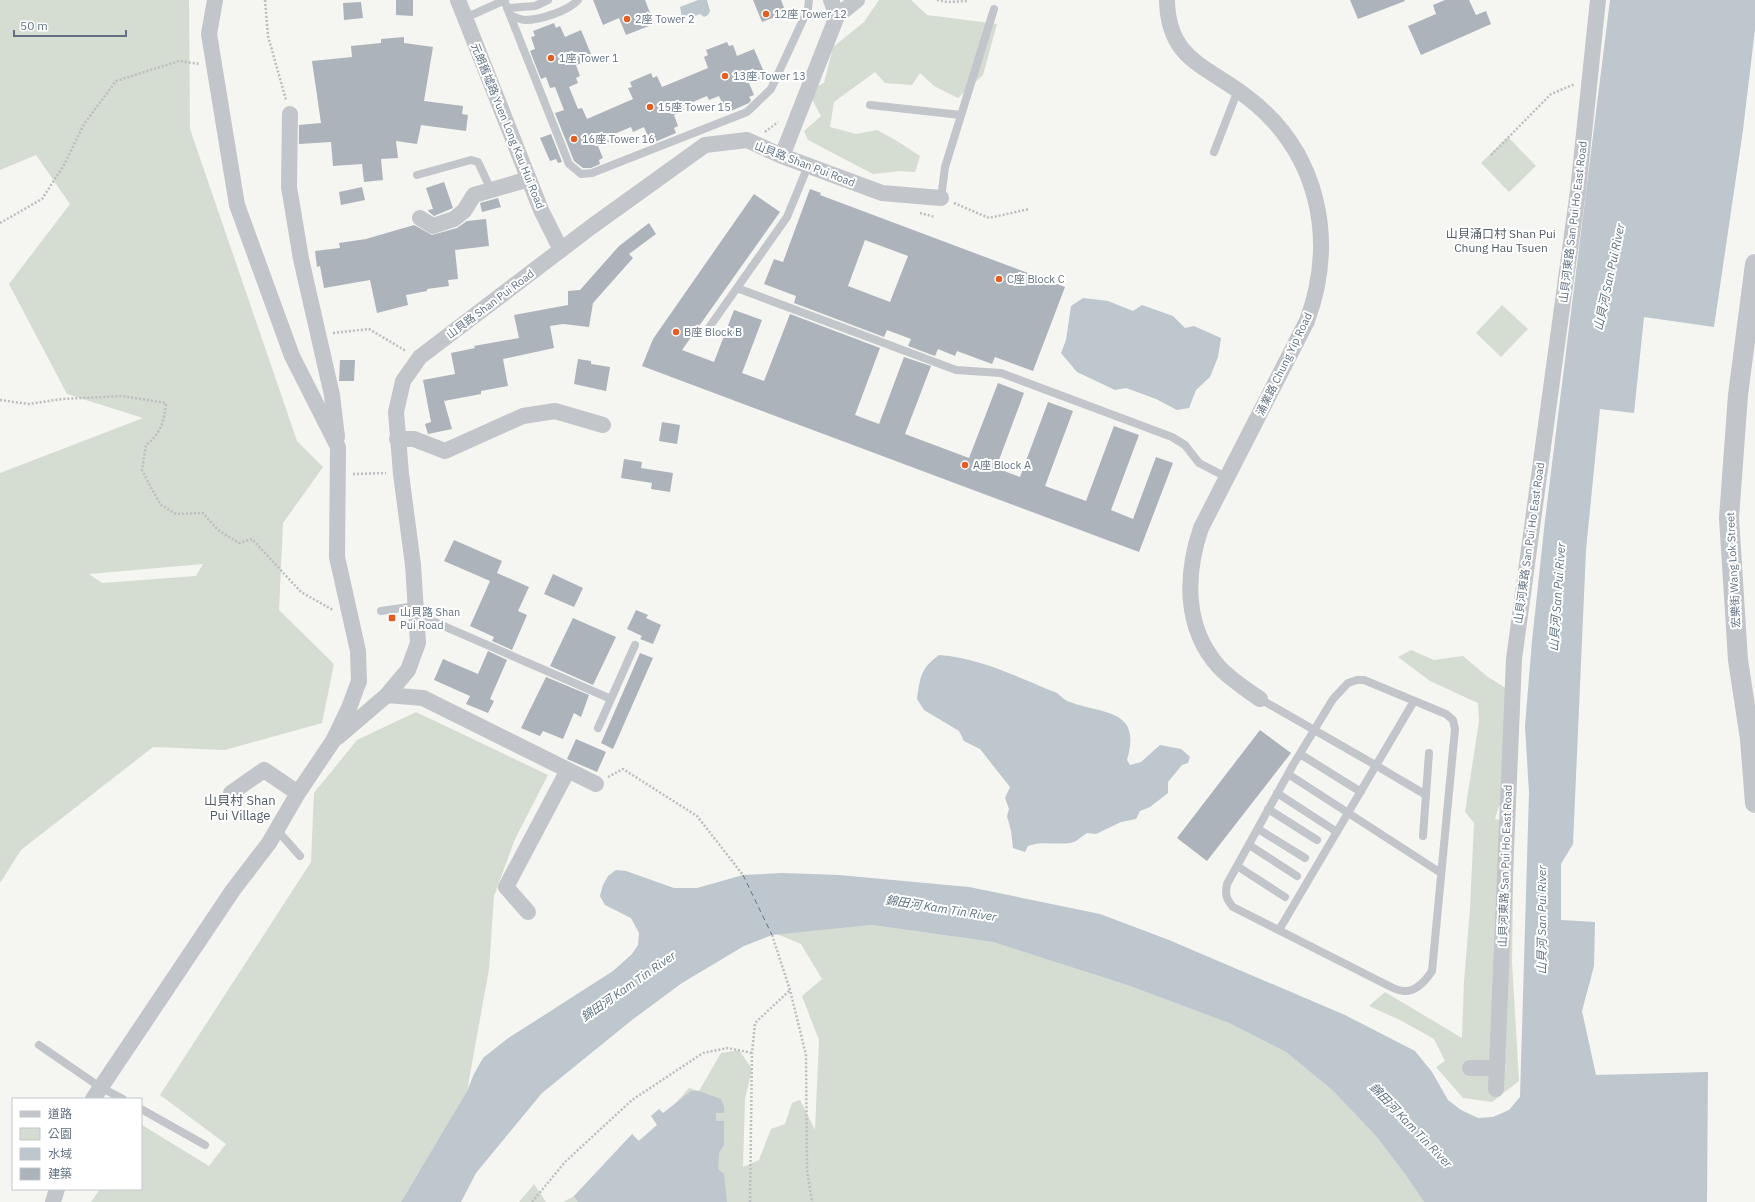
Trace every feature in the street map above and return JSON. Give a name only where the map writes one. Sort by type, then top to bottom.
[{"type":"street","points":[[215,0],[209,34],[237,205],[292,356],[338,447]]},
{"type":"street","name":"元朗舊墟路 Yuen Long Kau Hui Road","points":[[458,0],[541,210],[561,250]]},
{"type":"street","points":[[782,156],[836,16],[834,4],[831,0]]},
{"type":"street","points":[[836,16],[858,0]]},
{"type":"street","name":"涌業路 Chung Yip Road","points":[[1168,0],[1170,24],[1175,38],[1183,51],[1198,66],[1238,90],[1269,116],[1289,141],[1301,161],[1312,187],[1321,228],[1321,256],[1317,289],[1307,321],[1201,528],[1194,547],[1189,580],[1192,616],[1202,642],[1219,666],[1232,679],[1260,699]]},
{"type":"street","name":"山貝河東路 San Pui Ho East Road","points":[[1496,1089],[1514,659],[1578,191],[1598,0]]},
{"type":"street","points":[[97,1093],[229,896],[277,830],[298,792],[333,741],[350,708],[358,681],[358,651],[337,557],[338,447],[332,395],[301,260],[289,187],[290,114]]},
{"type":"street","name":"山貝路 Shan Pui Road","points":[[333,741],[387,695],[408,670],[418,643],[413,565],[397,439],[396,412],[404,382],[420,357],[561,250],[705,146],[747,140],[782,156],[882,193],[941,198]]},
{"type":"street","points":[[420,218],[433,226],[454,219],[464,211],[471,196],[529,179]]},
{"type":"street","name":"宏樂街 Wang Lok Street","points":[[1755,264],[1738,394],[1729,518],[1738,660],[1751,717],[1755,803]]},
{"type":"street","points":[[397,439],[414,439],[445,451],[523,416],[555,411],[603,425]]},
{"type":"street","points":[[387,695],[423,698],[596,784]]},
{"type":"street","points":[[231,793],[264,770],[298,792]]},
{"type":"street","points":[[528,912],[506,887],[568,770]]},
{"type":"street","points":[[1470,1068],[1497,1068]]},
{"type":"street","points":[[53,1202],[57,1190]]},
{"type":"lane","points":[[465,18],[507,6],[535,6],[548,0]]},
{"type":"lane","points":[[507,6],[524,20],[544,17],[573,6],[578,0]]},
{"type":"lane","points":[[507,6],[569,164],[582,174],[592,173],[747,112],[771,89],[808,9],[809,0]]},
{"type":"lane","points":[[941,198],[945,167],[994,9]]},
{"type":"lane","points":[[1214,152],[1238,90]]},
{"type":"lane","points":[[870,105],[961,115]]},
{"type":"lane","points":[[418,175],[471,160],[478,162],[491,190]]},
{"type":"lane","points":[[708,329],[787,217],[808,166]]},
{"type":"lane","points":[[737,288],[956,370],[1001,373],[1172,437],[1185,445],[1199,463],[1226,477]]},
{"type":"lane","points":[[381,611],[416,610],[611,699]]},
{"type":"lane","points":[[598,728],[635,645]]},
{"type":"lane","points":[[1364,680],[1446,714],[1453,720],[1455,729],[1432,972],[1427,980],[1416,989],[1405,992],[1388,986],[1233,907],[1227,899],[1227,884],[1277,793],[1315,730],[1336,694],[1348,682],[1364,680]]},
{"type":"lane","points":[[1260,699],[1426,796]]},
{"type":"lane","points":[[1279,930],[1362,792],[1414,701]]},
{"type":"lane","points":[[1423,836],[1429,753]]},
{"type":"lane","points":[[1300,754],[1362,792]]},
{"type":"lane","points":[[1288,774],[1441,872]]},
{"type":"lane","points":[[1277,793],[1337,832]]},
{"type":"lane","points":[[1268,809],[1317,840]]},
{"type":"lane","points":[[1258,829],[1305,858]]},
{"type":"lane","points":[[277,830],[300,856]]},
{"type":"lane","points":[[1249,845],[1298,876]]},
{"type":"lane","points":[[1237,866],[1286,897]]},
{"type":"lane","points":[[39,1045],[97,1093],[119,1098]]},
{"type":"lane","points":[[142,1110],[205,1145]]},
{"type":"path","points":[[265,0],[268,36],[279,69],[290,114]]},
{"type":"path","points":[[937,0],[968,1]]},
{"type":"path","points":[[0,223],[42,199],[64,165],[84,124],[116,81],[179,61],[214,66]]},
{"type":"path","points":[[1491,155],[1551,94],[1590,78]]},
{"type":"path","points":[[941,198],[990,218],[1029,209]]},
{"type":"path","points":[[912,211],[935,217]]},
{"type":"path","points":[[318,335],[369,329],[412,354]]},
{"type":"path","points":[[0,400],[29,404],[122,396],[166,403],[165,416],[156,437],[146,445],[142,470],[148,484],[161,505],[176,514],[203,513],[218,530],[239,543],[252,539],[301,592],[350,619]]},
{"type":"path","points":[[338,475],[391,473]]},
{"type":"path","points":[[596,784],[623,770],[697,816],[743,875]]},
{"type":"path","points":[[772,935],[790,990],[806,1055],[807,1170],[812,1202]]},
{"type":"path","points":[[750,1202],[752,1053],[755,1023],[790,990]]},
{"type":"path","points":[[532,1202],[564,1162],[632,1100],[703,1053],[728,1048],[752,1053]]},
{"type":"green space","points":[[0,0],[189,0],[190,129],[297,441],[323,467],[283,523],[279,610],[334,664],[322,723],[225,750],[153,747],[21,850],[0,883],[0,473],[143,418],[67,394],[9,284],[70,204],[36,155],[0,170]],"holes":[[[203,564],[196,576],[102,583],[89,574]]]},
{"type":"green space","points":[[879,0],[911,0],[927,15],[997,24],[983,75],[958,98],[934,86],[920,73],[912,85],[885,83],[875,72],[834,102],[830,127],[856,134],[877,130],[920,156],[915,172],[900,171],[873,174],[808,140],[804,131],[821,116],[813,101],[813,88],[824,83],[833,47],[864,22]]},
{"type":"green space","points":[[1508,137],[1536,166],[1509,192],[1481,163]]},
{"type":"green space","points":[[1502,305],[1528,329],[1501,357],[1476,333]]},
{"type":"green space","points":[[1411,650],[1434,660],[1463,656],[1488,677],[1520,697],[1515,804],[1499,806],[1495,819],[1514,822],[1512,962],[1519,1081],[1492,1102],[1463,1098],[1436,1067],[1445,1061],[1434,1039],[1402,1021],[1369,1006],[1385,992],[1462,1038],[1474,823],[1465,812],[1479,721],[1478,703],[1430,681],[1398,657]]},
{"type":"green space","points":[[416,712],[548,775],[515,839],[494,896],[489,969],[467,1091],[401,1202],[91,1202],[99,1190],[142,1190],[142,1125],[209,1166],[226,1144],[160,1095],[311,862],[314,793],[357,740]]},
{"type":"green space","points":[[872,925],[993,942],[1127,985],[1229,1023],[1286,1052],[1332,1090],[1375,1135],[1424,1202],[563,1202],[574,1196],[657,1125],[689,1088],[699,1091],[721,1053],[739,1050],[752,1069],[745,1099],[743,1167],[759,1160],[771,1129],[785,1124],[792,1103],[800,1100],[815,1130],[819,1040],[802,996],[822,979],[801,944],[777,934]]},
{"type":"green space","points":[[534,1184],[546,1202],[519,1202]]},
{"type":"water","points":[[698,0],[707,0],[710,11],[708,15],[704,17],[700,14],[690,18],[682,17],[680,7]]},
{"type":"water","points":[[1610,0],[1755,0],[1755,29],[1743,130],[1714,327],[1644,317],[1634,413],[1600,409],[1586,550],[1573,844],[1561,864],[1561,920],[1595,922],[1594,966],[1582,1011],[1596,1075],[1708,1072],[1707,1202],[1424,1202],[1375,1135],[1332,1090],[1286,1052],[1229,1023],[1127,985],[993,942],[872,925],[772,935],[744,946],[682,983],[632,1020],[542,1093],[476,1173],[461,1202],[401,1202],[467,1091],[483,1058],[507,1039],[613,971],[632,954],[638,945],[639,933],[631,918],[605,905],[600,896],[603,885],[608,876],[616,870],[626,871],[674,888],[697,888],[743,875],[783,873],[839,875],[969,887],[1100,914],[1169,940],[1345,1015],[1415,1051],[1432,1072],[1448,1100],[1461,1110],[1478,1118],[1493,1117],[1509,1110],[1520,1097],[1529,793],[1525,726],[1532,641],[1545,520]]},
{"type":"water","points":[[1083,298],[1108,301],[1133,311],[1142,305],[1173,316],[1185,328],[1194,326],[1221,338],[1218,357],[1210,377],[1196,390],[1189,408],[1177,410],[1156,399],[1126,388],[1115,390],[1077,372],[1061,353],[1066,340],[1071,306]]},
{"type":"water","points":[[939,655],[985,664],[1057,693],[1065,700],[1117,716],[1125,722],[1129,731],[1130,743],[1127,760],[1130,765],[1141,762],[1160,745],[1181,749],[1190,757],[1188,763],[1182,765],[1168,782],[1168,793],[1150,807],[1140,811],[1136,819],[1121,822],[1096,834],[1087,833],[1074,842],[1033,844],[1028,846],[1025,852],[1013,848],[1007,816],[1009,809],[1005,798],[1010,787],[980,749],[964,741],[959,731],[924,710],[917,699],[922,674],[928,664]]},
{"type":"water","points":[[691,1091],[699,1091],[721,1099],[724,1107],[724,1113],[716,1113],[716,1121],[724,1121],[724,1145],[719,1153],[718,1169],[724,1174],[727,1202],[578,1202],[574,1196],[632,1134],[639,1141],[657,1125],[651,1116],[659,1109],[663,1113]]},
{"type":"building","points":[[396,0],[413,0],[413,16],[396,15]]},
{"type":"building","name":"2座 Tower 2","points":[[593,0],[645,0],[652,18],[647,20],[649,26],[626,35],[619,18],[603,25]]},
{"type":"building","points":[[753,0],[781,0],[786,13],[762,22]]},
{"type":"building","points":[[1350,0],[1404,0],[1405,1],[1358,19]]},
{"type":"building","points":[[1445,0],[1469,0],[1476,15],[1486,11],[1491,24],[1421,55],[1408,26],[1436,14],[1433,5]]},
{"type":"building","points":[[361,2],[363,18],[344,20],[343,3]]},
{"type":"building","points":[[554,23],[556,28],[560,26],[565,37],[581,30],[591,54],[585,56],[587,61],[576,65],[580,76],[576,78],[578,83],[569,87],[578,109],[582,108],[587,119],[633,99],[628,88],[632,87],[630,82],[651,73],[653,78],[657,76],[662,87],[708,68],[704,57],[708,55],[706,50],[727,42],[729,46],[733,45],[737,56],[754,49],[764,72],[758,75],[760,79],[749,83],[754,95],[749,97],[751,100],[749,103],[731,111],[728,105],[724,107],[719,96],[709,100],[707,96],[683,106],[684,110],[674,115],[678,126],[674,128],[676,133],[655,142],[653,137],[649,139],[644,127],[633,132],[631,127],[607,137],[609,142],[598,146],[603,158],[599,160],[600,164],[591,168],[583,168],[574,161],[555,113],[564,110],[555,87],[550,88],[546,77],[541,79],[530,51],[535,49],[531,37],[535,36],[533,31]]},
{"type":"building","points":[[404,37],[404,43],[433,47],[424,101],[463,106],[462,114],[468,115],[466,131],[421,125],[417,144],[396,141],[398,158],[381,159],[383,180],[364,182],[362,164],[333,166],[331,142],[299,144],[299,125],[321,123],[312,61],[352,57],[351,46],[381,43],[381,39]]},
{"type":"building","points":[[551,134],[562,162],[558,163],[556,159],[550,161],[540,138]]},
{"type":"building","points":[[444,182],[453,208],[434,216],[428,210],[433,209],[426,188]]},
{"type":"building","points":[[362,187],[365,200],[341,205],[339,192]]},
{"type":"building","name":"C座 Block C","points":[[810,189],[821,193],[820,195],[1065,287],[1033,371],[995,357],[992,364],[957,351],[955,356],[938,349],[935,356],[908,346],[911,339],[887,330],[884,337],[794,303],[796,296],[764,284],[774,259],[783,262]],"holes":[[[865,240],[908,256],[890,302],[848,286]]]},
{"type":"building","points":[[754,194],[780,212],[682,350],[714,362],[734,310],[762,320],[742,373],[764,381],[790,314],[880,348],[855,415],[879,424],[904,357],[931,366],[905,434],[969,458],[998,383],[1024,393],[996,468],[1020,477],[1048,402],[1073,411],[1045,486],[1086,501],[1114,426],[1139,435],[1111,510],[1133,519],[1156,457],[1173,463],[1139,552],[642,366],[653,339]]},
{"type":"building","points":[[498,198],[501,207],[482,212],[480,203]]},
{"type":"building","points":[[486,219],[489,246],[455,250],[458,279],[448,280],[449,286],[427,289],[427,291],[406,295],[408,305],[377,313],[370,280],[324,288],[320,266],[317,267],[315,251],[340,248],[339,243],[366,239],[414,225],[432,235],[457,228],[467,221]]},
{"type":"building","points":[[649,223],[656,234],[629,254],[633,258],[593,303],[589,327],[563,324],[550,326],[554,348],[503,359],[508,386],[481,391],[481,394],[444,401],[452,429],[428,434],[425,424],[431,422],[423,380],[455,374],[451,353],[475,348],[474,346],[519,338],[514,315],[568,305],[568,291],[580,290],[619,246]]},
{"type":"building","points":[[578,359],[591,361],[591,364],[610,367],[606,391],[574,384]]},
{"type":"building","points":[[340,360],[355,360],[354,381],[339,381]]},
{"type":"building","points":[[662,422],[680,425],[677,444],[659,441]]},
{"type":"building","points":[[624,459],[642,462],[641,468],[673,473],[670,492],[651,489],[652,483],[621,478]]},
{"type":"building","points":[[454,540],[502,561],[497,573],[529,587],[518,611],[527,615],[512,650],[492,641],[494,637],[470,626],[490,581],[444,561]]},
{"type":"building","points":[[553,574],[583,588],[574,607],[544,594]]},
{"type":"building","points":[[636,610],[648,615],[646,618],[661,625],[653,644],[640,639],[642,636],[627,629]]},
{"type":"building","points":[[573,618],[616,637],[593,685],[550,666]]},
{"type":"building","points":[[488,651],[507,660],[490,699],[494,701],[488,713],[466,704],[470,696],[434,680],[443,659],[478,674]]},
{"type":"building","points":[[640,653],[653,658],[613,749],[601,743]]},
{"type":"building","points":[[546,677],[589,695],[581,717],[574,713],[563,739],[543,731],[540,736],[521,728]]},
{"type":"building","points":[[1260,730],[1291,753],[1207,861],[1177,838]]},
{"type":"building","points":[[576,739],[606,752],[597,772],[567,759]]},
{"type":"ferry route","points":[[743,875],[772,935]]},
{"type":"place","name":"12座 Tower 12","points":[[766,14]]},
{"type":"place","name":"2座 Tower 2","points":[[627,19]]},
{"type":"place","name":"1座 Tower 1","points":[[551,58]]},
{"type":"place","name":"13座 Tower 13","points":[[725,76]]},
{"type":"place","name":"15座 Tower 15","points":[[650,107]]},
{"type":"place","name":"16座 Tower 16","points":[[574,139]]},
{"type":"place","name":"C座 Block C","points":[[999,279]]},
{"type":"place","name":"B座 Block B","points":[[676,332]]},
{"type":"place","name":"A座 Block A","points":[[965,465]]},
{"type":"place","name":"山貝路 Shan Pui Road","points":[[392,618]]},
{"type":"district","name":"山貝涌口村 Shan Pui Chung Hau Tsuen","points":[[1501,240]]},
{"type":"district","name":"山貝村 Shan Pui Village","points":[[240,808]]},
{"type":"water label","name":"山貝河 San Pui River","points":[[1609,277]]},
{"type":"water label","name":"山貝河 San Pui River","points":[[1557,597]]},
{"type":"water label","name":"錦田河 Kam Tin River","points":[[941,908]]},
{"type":"water label","name":"山貝河 San Pui River","points":[[1541,920]]},
{"type":"water label","name":"錦田河 Kam Tin River","points":[[628,986]]},
{"type":"water label","name":"錦田河 Kam Tin River","points":[[1411,1125]]}]
